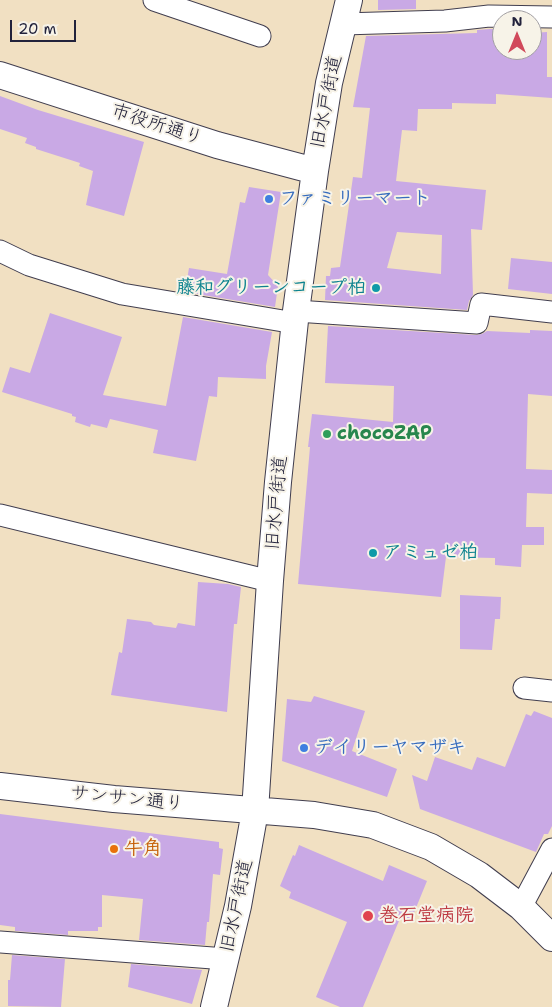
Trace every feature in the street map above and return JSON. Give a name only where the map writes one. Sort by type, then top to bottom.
[{"type":"street","points":[[154,0],[260,36]]},
{"type":"street","points":[[346,12],[445,21],[489,16],[552,17]]},
{"type":"street","name":"旧水戸街道","points":[[214,1007],[244,877],[255,811],[278,482],[295,317],[315,171],[330,83],[346,12]]},
{"type":"street","name":"市役所通り","points":[[0,75],[217,145],[315,171]]},
{"type":"street","points":[[0,251],[29,265],[122,294],[295,317],[477,323],[481,304],[552,312]]},
{"type":"street","points":[[0,515],[270,581]]},
{"type":"street","points":[[524,688],[552,691]]},
{"type":"street","name":"サンサン通り","points":[[0,786],[114,799],[314,815],[373,825],[431,847],[479,875],[521,907],[552,938]]},
{"type":"street","points":[[521,907],[552,849]]},
{"type":"street","points":[[0,942],[226,959]]},
{"type":"building","points":[[378,0],[416,0],[416,9],[378,10]]},
{"type":"building","points":[[492,29],[492,60],[542,60],[542,32],[547,32],[547,77],[552,77],[552,98],[496,94],[496,104],[452,103],[452,109],[418,109],[417,131],[402,130],[396,181],[486,190],[482,230],[471,229],[473,295],[467,310],[325,300],[326,276],[330,276],[331,268],[340,267],[353,177],[362,178],[370,108],[353,107],[366,36],[477,33],[477,30]],"holes":[[[397,232],[442,235],[441,274],[387,268]]]},
{"type":"building","points":[[0,96],[38,110],[144,142],[124,216],[86,205],[93,171],[79,166],[80,163],[36,149],[36,147],[25,143],[27,138],[0,129]]},
{"type":"building","points":[[249,187],[281,192],[268,275],[278,286],[275,307],[185,292],[189,268],[227,274],[240,202],[245,203]]},
{"type":"building","points":[[511,258],[552,262],[552,294],[508,289]]},
{"type":"building","points":[[50,313],[122,337],[103,395],[166,406],[183,317],[272,332],[266,366],[266,379],[218,377],[217,397],[209,396],[196,461],[153,453],[158,430],[110,419],[107,428],[91,424],[90,427],[75,422],[76,417],[72,416],[72,414],[2,392],[10,367],[30,373]]},
{"type":"building","points":[[328,326],[476,335],[487,331],[530,333],[530,330],[552,331],[552,396],[528,394],[526,469],[552,470],[552,494],[527,493],[526,527],[544,527],[544,545],[522,545],[521,567],[495,565],[495,558],[446,557],[441,597],[298,584],[312,414],[393,422],[394,386],[325,383]]},
{"type":"building","points":[[198,582],[241,587],[237,624],[234,624],[227,712],[111,695],[119,652],[122,653],[127,619],[176,628],[178,623],[195,626]]},
{"type":"building","points":[[460,595],[501,597],[500,619],[495,619],[492,650],[460,649]]},
{"type":"building","points":[[314,696],[365,711],[352,751],[397,769],[387,797],[282,761],[287,699],[311,702]]},
{"type":"building","points":[[534,711],[552,718],[552,826],[548,834],[544,834],[536,852],[420,809],[412,775],[427,781],[435,757],[472,770],[477,757],[505,767],[526,714],[531,716]]},
{"type":"building","points":[[0,814],[219,842],[219,848],[223,849],[220,875],[213,874],[205,945],[139,940],[143,899],[102,895],[102,927],[98,927],[98,931],[68,931],[68,935],[15,931],[15,927],[0,925]]},
{"type":"building","points":[[299,845],[383,881],[389,865],[427,881],[411,920],[401,916],[363,1007],[340,1007],[316,997],[347,922],[289,898],[291,892],[280,886]]},
{"type":"building","points":[[12,955],[65,959],[61,1007],[8,1006],[8,980],[10,980]]},
{"type":"building","points":[[131,964],[202,970],[192,1004],[128,987]]},
{"type":"place","name":"ファミリーマート","points":[[269,199]]},
{"type":"place","name":"藤和グリーンコープ柏","points":[[376,288]]},
{"type":"place","name":"chocoZAP","points":[[327,434]]},
{"type":"place","name":"アミュゼ柏","points":[[373,553]]},
{"type":"place","name":"デイリーヤマザキ","points":[[304,748]]},
{"type":"place","name":"牛角","points":[[114,849]]},
{"type":"place","name":"巻石堂病院","points":[[368,916]]}]
